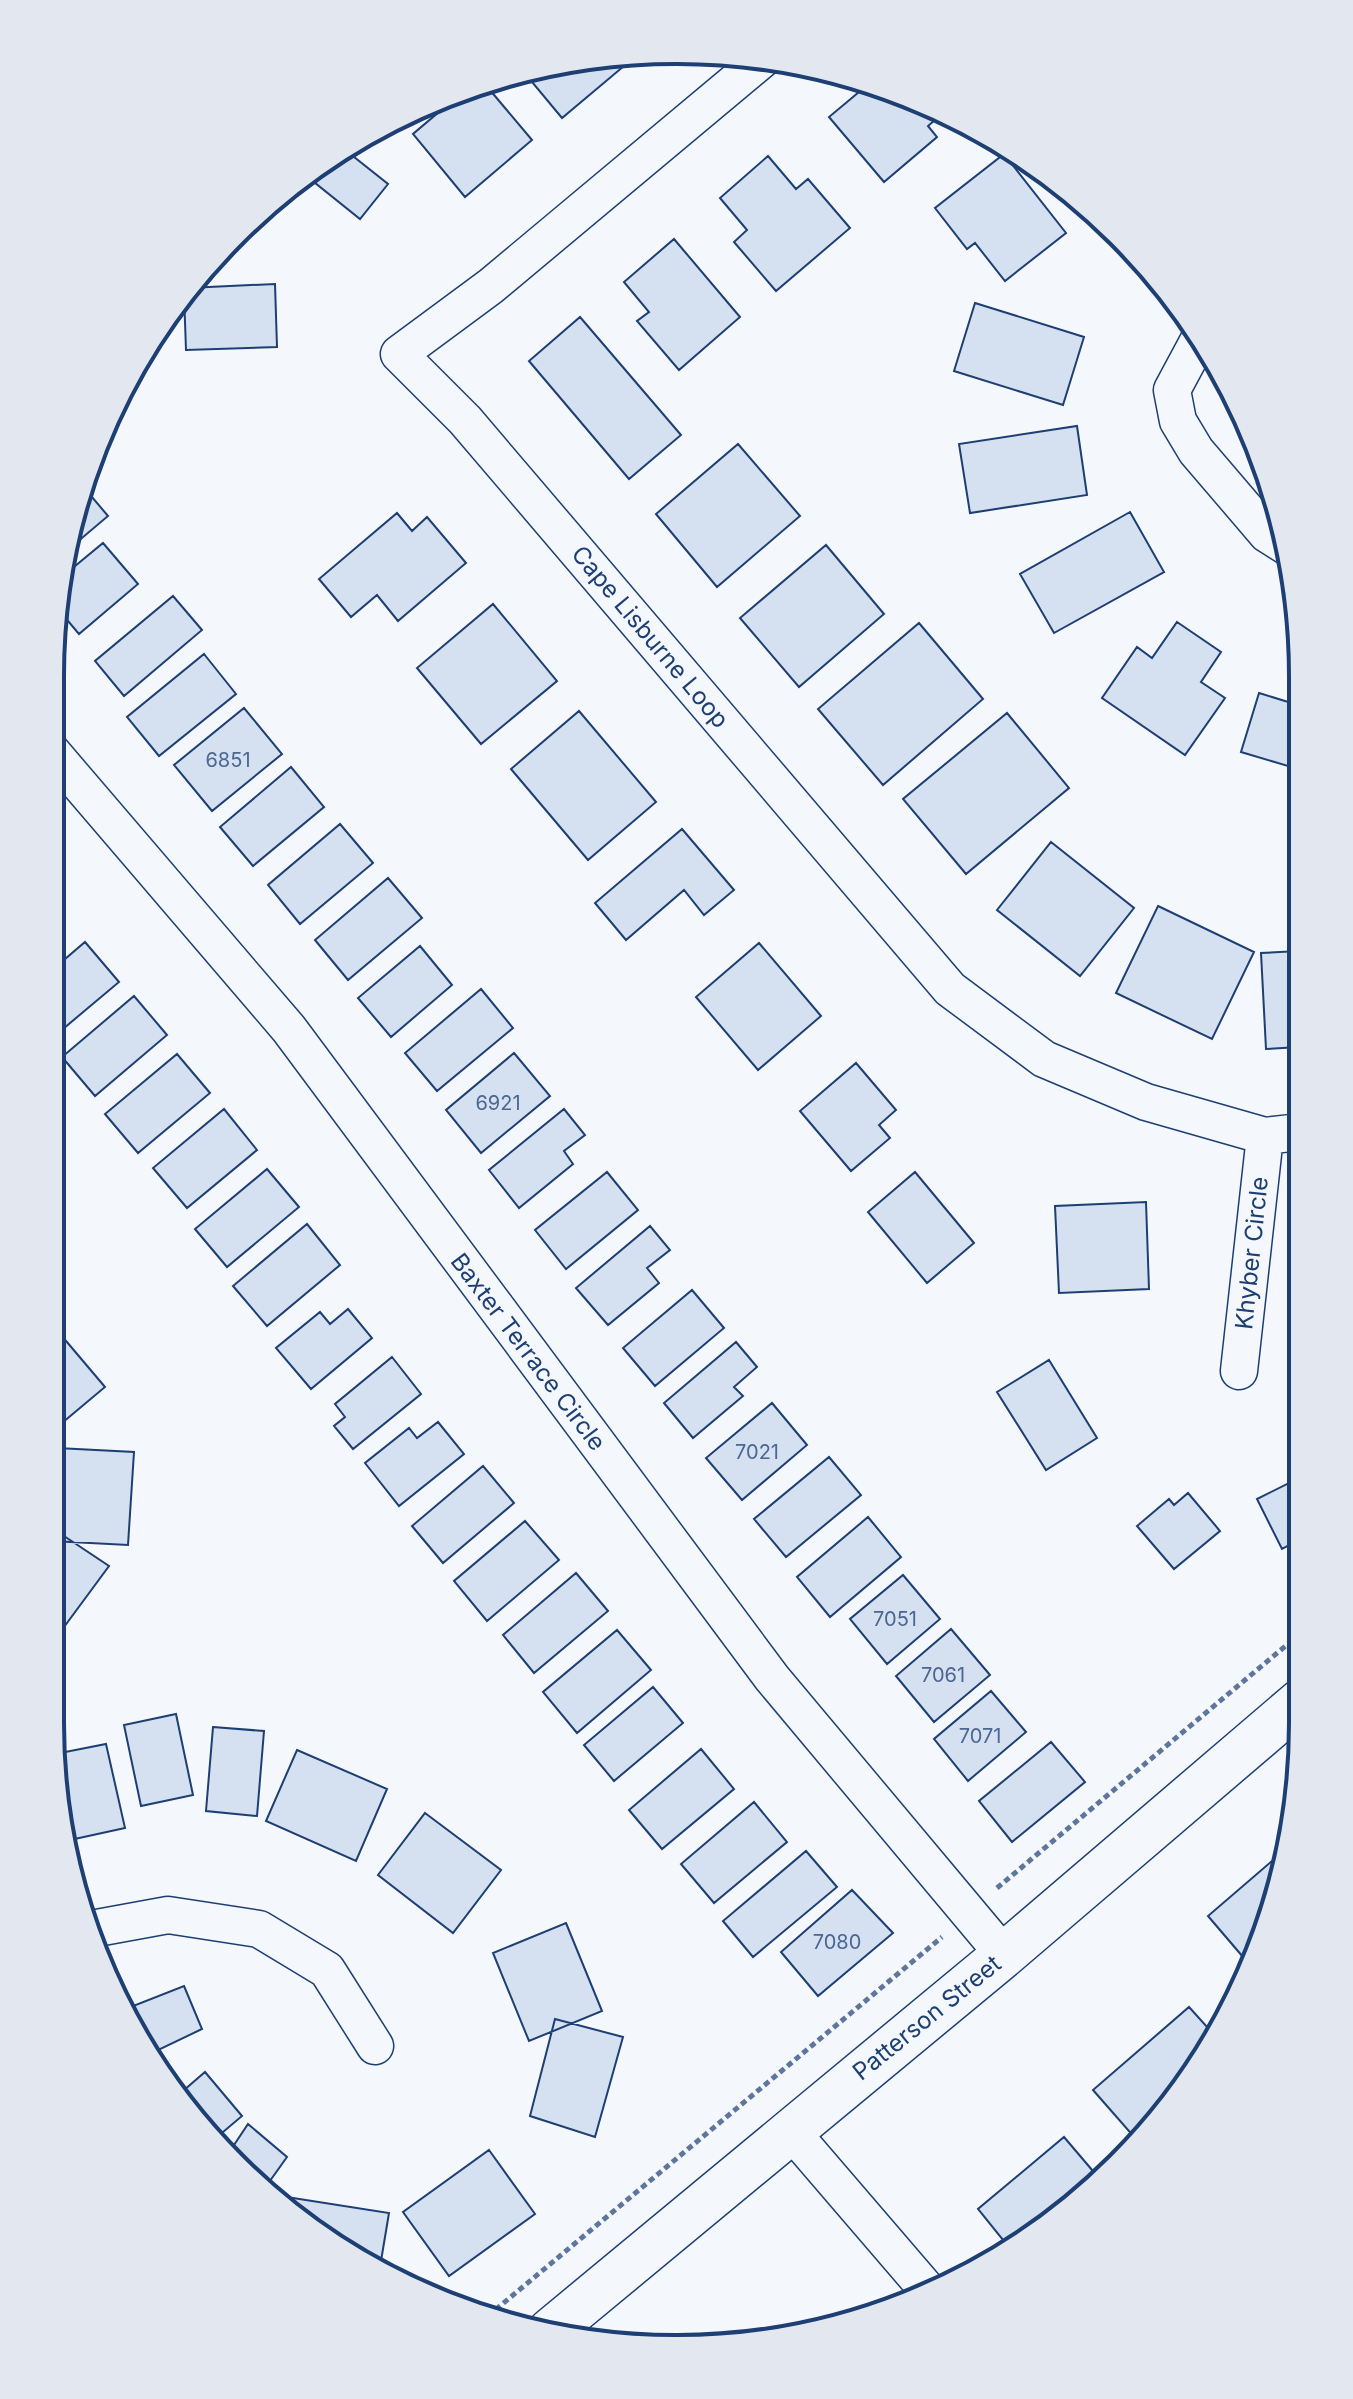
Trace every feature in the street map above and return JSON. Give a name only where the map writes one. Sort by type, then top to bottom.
[{"type":"street","name":"Cape Lisburne Loop","points":[[751,69],[491,286],[399,354],[465,420],[950,989],[1044,1059],[1146,1102],[1282,1134]]},
{"type":"street","points":[[1194,349],[1172,390],[1178,421],[1196,451],[1272,537]]},
{"type":"street","name":"Baxter Terrace Circle","points":[[64,766],[289,1029],[772,1678],[1004,1955]]},
{"type":"street","name":"Khyber Circle","points":[[1239,1371],[1282,1134]]},
{"type":"street","name":"Patterson Street","points":[[559,2323],[1004,1955],[1289,1711]]},
{"type":"street","points":[[100,1927],[168,1915],[259,1929],[327,1970],[375,2046]]},
{"type":"street","points":[[790,2130],[922,2283]]},
{"type":"path","points":[[498,2308],[1289,1643]]},
{"type":"building","points":[[624,66],[562,118],[532,82]]},
{"type":"building","points":[[858,92],[934,121],[928,126],[937,137],[884,182],[829,117]]},
{"type":"building","points":[[492,93],[532,140],[465,197],[413,134],[438,113]]},
{"type":"building","points":[[353,156],[388,184],[360,219],[315,183]]},
{"type":"building","points":[[768,156],[796,189],[808,179],[850,228],[776,291],[734,242],[747,230],[720,198]]},
{"type":"building","points":[[1000,157],[1012,164],[1066,233],[1005,281],[975,243],[967,249],[935,208]]},
{"type":"building","points":[[674,239],[740,317],[679,370],[637,321],[649,312],[624,282]]},
{"type":"building","points":[[275,284],[277,347],[186,350],[185,312],[205,287]]},
{"type":"building","points":[[975,303],[1084,337],[1063,405],[954,371]]},
{"type":"building","points":[[580,317],[681,435],[629,479],[529,361]]},
{"type":"building","points":[[1077,426],[1087,495],[970,513],[959,444]]},
{"type":"building","points":[[738,444],[800,516],[717,587],[656,514]]},
{"type":"building","points":[[92,497],[108,516],[80,540]]},
{"type":"building","points":[[1130,512],[1164,572],[1054,633],[1020,574]]},
{"type":"building","points":[[397,513],[412,531],[427,517],[466,563],[398,621],[377,595],[351,617],[319,579]]},
{"type":"building","points":[[103,543],[138,584],[79,634],[67,619],[74,567]]},
{"type":"building","points":[[826,545],[884,614],[799,687],[740,618]]},
{"type":"building","points":[[173,596],[202,630],[124,696],[95,661]]},
{"type":"building","points":[[493,604],[557,681],[481,744],[417,668]]},
{"type":"building","points":[[1177,622],[1221,652],[1201,682],[1225,698],[1185,755],[1102,698],[1137,647],[1152,658]]},
{"type":"building","points":[[919,623],[983,699],[883,785],[818,709]]},
{"type":"building","points":[[204,654],[236,694],[159,756],[127,717]]},
{"type":"building","points":[[1259,693],[1289,702],[1289,766],[1241,752]]},
{"type":"building","points":[[244,708],[282,754],[212,811],[174,765]]},
{"type":"building","points":[[579,711],[656,802],[588,860],[511,769]]},
{"type":"building","points":[[1007,713],[1069,788],[966,874],[903,799]]},
{"type":"building","points":[[291,767],[324,807],[253,866],[220,827]]},
{"type":"building","points":[[340,824],[373,863],[300,924],[268,885]]},
{"type":"building","points":[[682,829],[734,890],[704,915],[684,890],[626,940],[595,903]]},
{"type":"building","points":[[1051,842],[1134,908],[1080,976],[997,910]]},
{"type":"building","points":[[388,878],[422,918],[348,980],[315,940]]},
{"type":"building","points":[[1158,906],[1254,952],[1212,1039],[1116,993]]},
{"type":"building","points":[[85,942],[119,982],[64,1028],[64,960]]},
{"type":"building","points":[[759,943],[821,1016],[758,1070],[696,997]]},
{"type":"building","points":[[420,946],[452,985],[391,1037],[358,998]]},
{"type":"building","points":[[1289,952],[1289,1048],[1266,1049],[1261,953]]},
{"type":"building","points":[[481,989],[513,1028],[437,1091],[405,1053]]},
{"type":"building","points":[[134,996],[167,1035],[95,1096],[64,1059],[64,1055]]},
{"type":"building","points":[[514,1053],[550,1096],[481,1153],[446,1110]]},
{"type":"building","points":[[177,1054],[210,1093],[138,1153],[105,1114]]},
{"type":"building","points":[[856,1063],[896,1110],[879,1125],[890,1138],[851,1171],[800,1111]]},
{"type":"building","points":[[224,1109],[257,1150],[187,1208],[153,1168]]},
{"type":"building","points":[[564,1109],[585,1135],[564,1151],[573,1164],[519,1208],[489,1170]]},
{"type":"building","points":[[267,1169],[299,1207],[227,1267],[195,1229]]},
{"type":"building","points":[[607,1172],[638,1210],[566,1269],[535,1230]]},
{"type":"building","points":[[915,1172],[974,1243],[927,1283],[868,1212]]},
{"type":"building","points":[[1146,1202],[1149,1289],[1059,1293],[1055,1206]]},
{"type":"building","points":[[307,1224],[340,1265],[267,1326],[233,1286]]},
{"type":"building","points":[[650,1226],[670,1250],[647,1268],[659,1283],[608,1325],[576,1288]]},
{"type":"building","points":[[692,1290],[724,1328],[655,1386],[623,1348]]},
{"type":"building","points":[[348,1309],[372,1338],[311,1389],[276,1348],[320,1312],[330,1324]]},
{"type":"building","points":[[64,1339],[105,1387],[64,1421]]},
{"type":"building","points":[[736,1342],[757,1367],[734,1387],[743,1396],[693,1438],[664,1403]]},
{"type":"building","points":[[392,1357],[421,1394],[353,1449],[334,1426],[345,1417],[335,1404]]},
{"type":"building","points":[[1049,1360],[1097,1438],[1046,1470],[997,1392]]},
{"type":"building","points":[[772,1403],[807,1445],[742,1500],[706,1458]]},
{"type":"building","points":[[438,1422],[464,1454],[399,1506],[365,1463],[409,1428],[417,1438]]},
{"type":"building","points":[[64,1448],[134,1452],[128,1545],[64,1542]]},
{"type":"building","points":[[829,1457],[861,1495],[786,1557],[754,1519]]},
{"type":"building","points":[[483,1466],[514,1503],[443,1563],[412,1526]]},
{"type":"building","points":[[1289,1483],[1289,1545],[1282,1549],[1257,1499]]},
{"type":"building","points":[[1188,1493],[1220,1531],[1174,1569],[1137,1526],[1169,1499],[1174,1505]]},
{"type":"building","points":[[868,1517],[901,1557],[830,1617],[797,1577]]},
{"type":"building","points":[[525,1521],[559,1560],[487,1621],[454,1581]]},
{"type":"building","points":[[64,1536],[109,1566],[64,1627]]},
{"type":"building","points":[[576,1573],[608,1611],[534,1673],[503,1635]]},
{"type":"building","points":[[903,1575],[940,1619],[887,1664],[850,1619]]},
{"type":"building","points":[[951,1629],[990,1675],[934,1722],[896,1676]]},
{"type":"building","points":[[617,1630],[651,1670],[577,1733],[543,1692]]},
{"type":"building","points":[[653,1687],[683,1723],[614,1781],[584,1745]]},
{"type":"building","points":[[991,1691],[1026,1732],[968,1781],[934,1739]]},
{"type":"building","points":[[176,1714],[193,1795],[141,1806],[124,1725]]},
{"type":"building","points":[[213,1727],[264,1731],[257,1816],[206,1811]]},
{"type":"building","points":[[1051,1742],[1085,1782],[1012,1842],[979,1801]]},
{"type":"building","points":[[106,1744],[125,1828],[75,1839],[65,1752]]},
{"type":"building","points":[[701,1749],[734,1789],[662,1849],[629,1810]]},
{"type":"building","points":[[297,1750],[387,1789],[356,1861],[266,1821]]},
{"type":"building","points":[[754,1802],[787,1842],[714,1903],[681,1864]]},
{"type":"building","points":[[425,1813],[501,1870],[453,1933],[378,1875]]},
{"type":"building","points":[[806,1851],[837,1887],[753,1957],[723,1921]]},
{"type":"building","points":[[1272,1861],[1242,1956],[1208,1916]]},
{"type":"building","points":[[852,1890],[893,1933],[818,1996],[781,1952]]},
{"type":"building","points":[[566,1923],[602,2011],[529,2041],[493,1953]]},
{"type":"building","points":[[184,1986],[202,2029],[159,2050],[134,2006]]},
{"type":"building","points":[[1189,2007],[1208,2028],[1186,2063],[1131,2133],[1093,2090]]},
{"type":"building","points":[[555,2019],[623,2037],[595,2137],[530,2116]]},
{"type":"building","points":[[205,2072],[242,2116],[222,2133],[186,2088]]},
{"type":"building","points":[[248,2124],[287,2157],[270,2180],[234,2146]]},
{"type":"building","points":[[1064,2137],[1093,2171],[1003,2240],[978,2209]]},
{"type":"building","points":[[489,2150],[535,2214],[449,2276],[403,2212]]},
{"type":"building","points":[[293,2199],[389,2213],[381,2259],[336,2232]]}]
